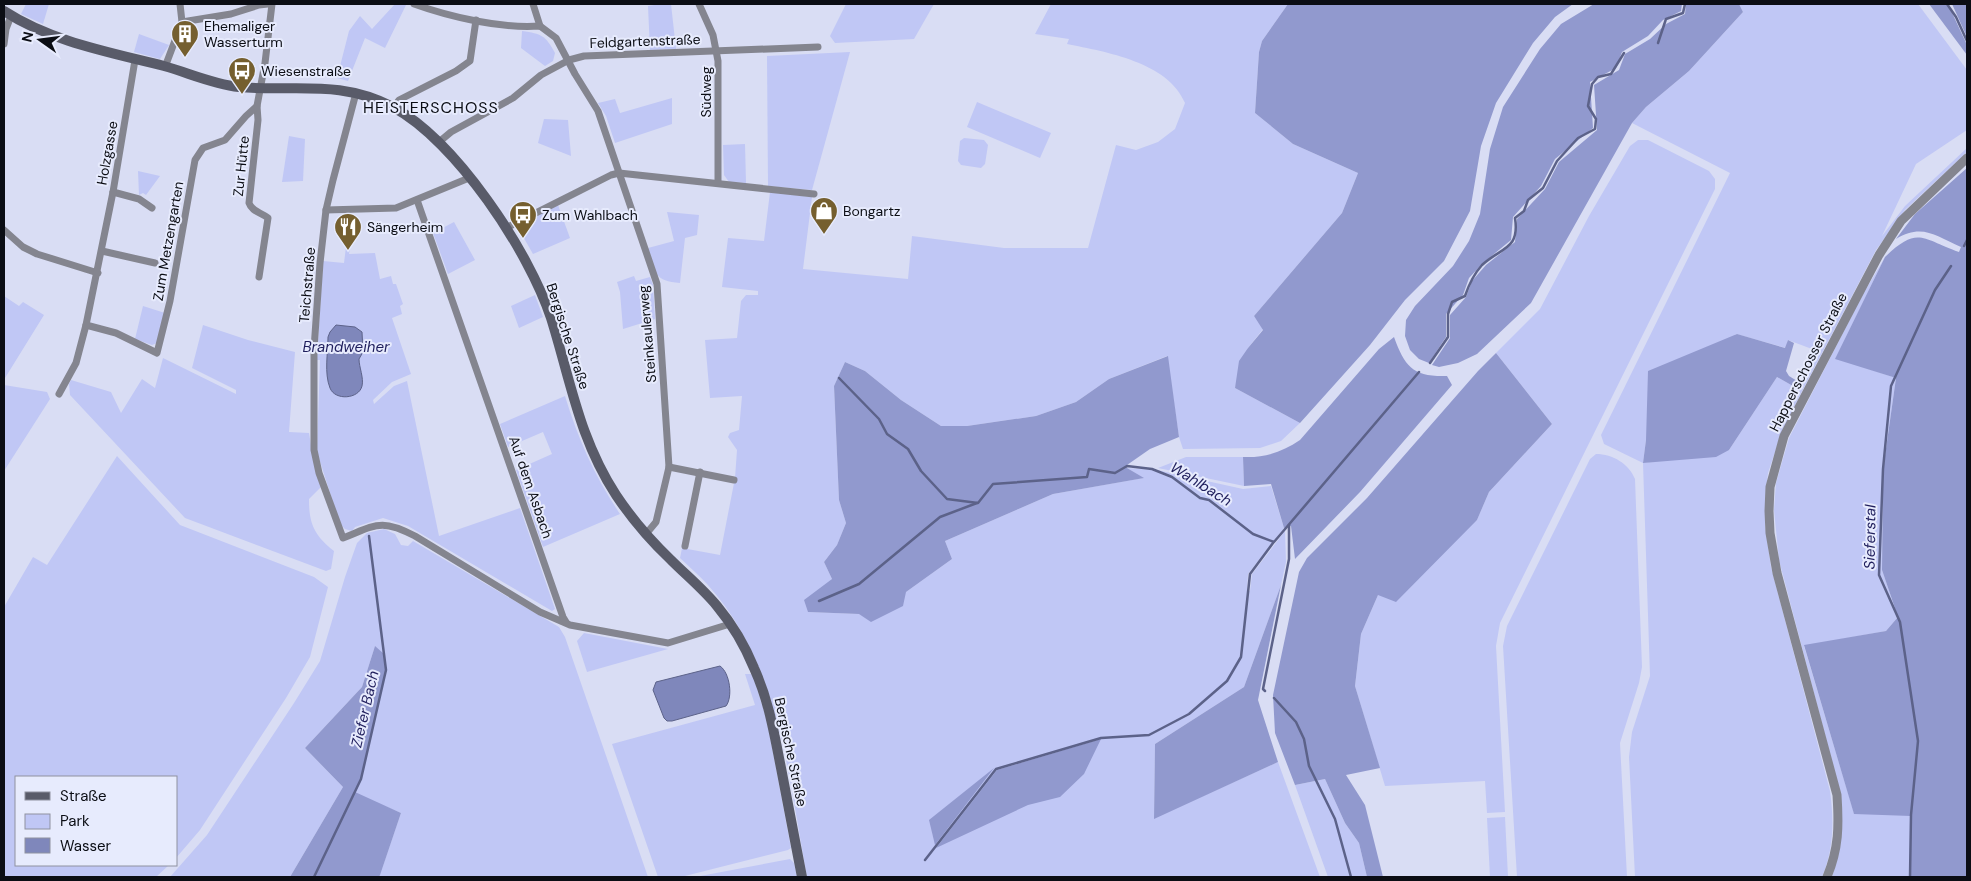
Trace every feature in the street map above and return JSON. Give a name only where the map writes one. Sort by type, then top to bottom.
[{"type":"main road","name":"Bergische Straße","points":[[8,14],[49,34],[101,51],[165,67],[221,84],[261,88],[325,87],[356,93],[393,108],[418,124],[439,142],[506,228],[531,270],[547,309],[580,422],[595,459],[615,494],[646,534],[718,606],[752,664],[768,701],[802,877]]},
{"type":"street","points":[[165,67],[182,22],[180,4]]},
{"type":"street","points":[[182,22],[231,14],[259,4],[270,4],[261,88],[257,106]]},
{"type":"street","points":[[414,4],[449,16],[525,28],[540,26],[533,4]]},
{"type":"street","name":"Südweg","points":[[699,4],[714,35],[717,50],[718,183]]},
{"type":"street","points":[[4,44],[8,14]]},
{"type":"street","points":[[393,108],[399,100],[456,71],[470,60],[476,20]]},
{"type":"street","name":"Steinkaulerweg","points":[[540,26],[556,38],[598,111],[657,284],[669,467],[656,522],[646,534]]},
{"type":"street","name":"Feldgartenstraße","points":[[439,142],[451,132],[513,98],[541,75],[569,60],[584,56],[818,47]]},
{"type":"street","name":"Holzgasse","points":[[59,394],[76,363],[98,273],[136,60]]},
{"type":"street","name":"Teichstraße","points":[[356,93],[332,180],[326,210],[320,263],[315,341],[313,436],[319,473],[343,538],[368,527],[382,524],[393,526],[415,536],[540,612],[566,622]]},
{"type":"street","name":"Zur Hütte","points":[[257,106],[258,120],[249,203],[254,211],[268,218],[259,277]]},
{"type":"street","name":"Zum Metzengarten","points":[[86,324],[116,333],[158,353],[170,301],[195,160],[203,148],[226,140],[257,106]]},
{"type":"street","name":"Happerschosser Straße","points":[[1827,877],[1838,843],[1837,795],[1777,573],[1770,526],[1770,487],[1784,436],[1879,255],[1901,221],[1967,158]]},
{"type":"street","points":[[506,228],[611,175],[619,173],[814,194]]},
{"type":"street","points":[[326,210],[391,209],[468,178]]},
{"type":"street","points":[[113,192],[139,199],[152,208]]},
{"type":"street","name":"Auf dem Asbach","points":[[417,200],[566,622]]},
{"type":"street","points":[[4,230],[23,247],[37,254],[98,273]]},
{"type":"street","points":[[102,251],[155,263]]},
{"type":"street","points":[[669,467],[734,480]]},
{"type":"street","points":[[685,546],[700,472]]},
{"type":"street","points":[[566,622],[668,643],[730,624]]},
{"type":"green space","points":[[26,4],[49,4],[43,24],[21,14]]},
{"type":"green space","points":[[395,4],[406,5],[385,48],[365,38],[348,81],[337,78],[349,31],[360,16],[372,29]]},
{"type":"green space","points":[[671,4],[676,49],[650,50],[648,6]]},
{"type":"green space","points":[[846,4],[934,4],[914,39],[835,43],[830,36]]},
{"type":"green space","points":[[1051,4],[1288,4],[1262,41],[1259,52],[1255,113],[1293,144],[1358,173],[1342,213],[1254,316],[1263,329],[1248,348],[1235,388],[1300,423],[1281,441],[1260,448],[1183,449],[1179,437],[1167,356],[1109,379],[1076,402],[1036,416],[967,426],[941,426],[901,400],[865,371],[845,362],[834,386],[839,500],[846,523],[837,545],[824,562],[832,579],[808,612],[859,614],[906,592],[952,559],[945,541],[1053,494],[1143,478],[1127,468],[1157,470],[1243,489],[1271,486],[1284,528],[1248,574],[1247,591],[1250,591],[1252,574],[1285,531],[1286,562],[1281,585],[1244,687],[1155,744],[1154,818],[1278,762],[1320,877],[807,877],[786,761],[766,685],[751,649],[731,615],[707,584],[680,558],[682,548],[720,555],[735,478],[737,450],[728,437],[730,433],[739,430],[742,396],[710,398],[705,340],[737,338],[741,301],[746,295],[758,295],[758,291],[722,287],[728,238],[764,241],[770,192],[812,197],[803,269],[908,279],[912,236],[1004,248],[1088,248],[1116,145],[1136,150],[1158,142],[1175,129],[1185,103],[1177,89],[1165,78],[1150,68],[1117,55],[1067,44],[1069,39],[1035,34]]},
{"type":"green space","points":[[1739,4],[1918,4],[1967,70],[1967,130],[1916,164],[1882,236],[1905,206],[1967,148],[1967,152],[1905,210],[1876,250],[1799,397],[1779,440],[1768,473],[1765,525],[1771,567],[1830,791],[1832,835],[1829,856],[1822,877],[1635,877],[1629,757],[1632,732],[1650,676],[1643,463],[1604,444],[1601,435],[1730,173],[1632,123],[1646,107],[1689,71],[1743,12]],"holes":[[[1736,334],[1786,348],[1788,340],[1820,352],[1800,390],[1777,377],[1729,450],[1643,463],[1646,440]]]},
{"type":"green space","points":[[522,31],[542,36],[555,53],[553,61],[545,66],[521,48]]},
{"type":"green space","points":[[139,34],[169,45],[160,59],[134,52]]},
{"type":"green space","points":[[850,52],[812,190],[768,186],[767,56]]},
{"type":"green space","points":[[672,98],[672,124],[615,143],[606,116],[598,103],[615,99],[620,113]]},
{"type":"green space","points":[[977,102],[1051,133],[1040,158],[967,127]]},
{"type":"green space","points":[[544,119],[568,120],[571,156],[538,143]]},
{"type":"green space","points":[[289,136],[305,139],[303,181],[282,182]]},
{"type":"green space","points":[[964,138],[984,140],[988,145],[985,164],[981,168],[961,165],[958,161],[960,141]]},
{"type":"green space","points":[[1638,140],[1648,140],[1709,171],[1715,179],[1715,189],[1500,623],[1496,646],[1505,812],[1487,813],[1485,781],[1385,786],[1355,686],[1361,634],[1378,595],[1477,520],[1489,492],[1552,424],[1496,353],[1540,309],[1589,216],[1630,146]]},
{"type":"green space","points":[[745,144],[746,183],[729,182],[724,175],[723,145]]},
{"type":"green space","points":[[138,171],[160,176],[146,195],[143,193],[139,195]]},
{"type":"green space","points":[[558,205],[570,238],[533,254],[517,226]]},
{"type":"green space","points":[[667,212],[699,215],[697,235],[685,238],[680,283],[664,280],[656,273],[648,248],[674,241]]},
{"type":"green space","points":[[454,222],[475,260],[448,274],[433,233]]},
{"type":"green space","points":[[344,232],[352,233],[349,254],[375,253],[380,279],[391,276],[403,304],[400,306],[402,314],[392,318],[411,374],[392,382],[373,400],[374,404],[394,386],[407,381],[439,536],[520,508],[555,609],[552,611],[408,526],[383,518],[355,527],[352,531],[345,529],[340,524],[317,452],[320,360],[317,360],[323,261],[344,263],[347,239],[343,238]]},
{"type":"green space","points":[[1885,257],[1836,358],[1896,378],[1883,470],[1882,570],[1898,617],[1886,631],[1804,646],[1854,813],[1911,815],[1910,877],[1832,877],[1841,835],[1840,792],[1779,560],[1774,510],[1776,483],[1789,438],[1862,296]]},
{"type":"green space","points":[[634,276],[636,281],[650,277],[653,285],[655,319],[623,329],[620,292],[617,282]]},
{"type":"green space","points":[[535,295],[543,317],[519,328],[511,306]]},
{"type":"green space","points":[[4,296],[19,306],[23,302],[44,315],[5,378]]},
{"type":"green space","points":[[143,306],[165,313],[157,343],[152,345],[135,339]]},
{"type":"green space","points":[[203,325],[248,340],[295,352],[289,432],[309,433],[321,487],[309,499],[310,515],[317,534],[334,551],[331,569],[326,571],[185,518],[70,395],[69,384],[71,380],[111,392],[121,413],[142,379],[155,388],[163,358],[236,394],[236,390],[192,368]]},
{"type":"green space","points":[[4,385],[47,392],[50,399],[4,471]]},
{"type":"green space","points":[[565,396],[588,457],[620,514],[543,547],[516,470],[552,454],[543,432],[508,447],[500,424]]},
{"type":"green space","points":[[1596,454],[1614,458],[1625,464],[1635,479],[1642,667],[1639,683],[1620,743],[1627,877],[1517,877],[1503,646],[1507,626],[1590,459]]},
{"type":"green space","points":[[117,456],[180,525],[314,577],[328,587],[310,657],[286,698],[200,830],[178,856],[178,776],[15,776],[15,866],[168,866],[156,877],[4,877],[4,607],[33,557],[47,565]]},
{"type":"green space","points":[[1186,457],[1243,457],[1244,486],[1158,468]]},
{"type":"green space","points":[[384,529],[395,534],[401,545],[408,546],[413,541],[559,627],[565,637],[648,877],[379,877],[401,813],[354,793],[361,779],[375,646],[362,687],[305,748],[343,787],[290,877],[170,877],[207,835],[320,661],[357,543],[367,533]]},
{"type":"green space","points":[[584,633],[668,649],[587,672],[577,641]]},
{"type":"green space","points":[[745,674],[751,674],[754,679],[767,721],[791,848],[681,877],[658,877],[612,744],[755,705]]},
{"type":"green space","points":[[1325,779],[1345,823],[1359,843],[1367,877],[1328,877],[1295,785]]},
{"type":"green space","points":[[1505,817],[1508,877],[1490,877],[1487,818]]},
{"type":"green space","points":[[790,859],[794,863],[797,877],[695,877]]},
{"type":"shaded area","points":[[1288,4],[1573,4],[1555,17],[1533,43],[1496,103],[1481,146],[1470,211],[1444,261],[1405,300],[1370,345],[1300,423],[1235,388],[1239,361],[1263,330],[1254,316],[1342,213],[1358,173],[1293,144],[1255,113],[1259,52],[1262,41]]},
{"type":"shaded area","points":[[1594,4],[1682,4],[1681,11],[1663,20],[1648,36],[1622,52],[1616,68],[1590,82],[1593,128],[1555,159],[1541,186],[1513,217],[1511,240],[1483,263],[1469,278],[1463,295],[1446,314],[1446,337],[1429,363],[1419,359],[1410,350],[1405,336],[1406,320],[1415,306],[1453,266],[1469,241],[1480,214],[1490,149],[1503,107],[1540,49],[1561,24]]},
{"type":"shaded area","points":[[1686,4],[1739,4],[1743,12],[1689,71],[1646,107],[1632,123],[1531,303],[1477,354],[1458,363],[1439,367],[1432,365],[1450,338],[1450,315],[1466,297],[1472,281],[1486,265],[1515,242],[1517,219],[1545,189],[1559,162],[1597,130],[1594,85],[1619,70],[1625,54],[1650,39],[1666,24],[1685,14]]},
{"type":"shaded area","points":[[1929,4],[1948,4],[1967,45],[1967,55]]},
{"type":"shaded area","points":[[1952,4],[1967,4],[1967,37]]},
{"type":"shaded area","points":[[1967,168],[1967,877],[1910,877],[1911,816],[1854,814],[1804,645],[1886,631],[1898,617],[1882,570],[1883,470],[1896,378],[1835,359],[1885,257],[1896,247],[1913,238],[1920,238],[1928,239],[1959,252],[1961,247],[1929,233],[1914,232],[1896,239],[1915,214]]},
{"type":"shaded area","points":[[1737,334],[1785,348],[1788,340],[1794,343],[1786,371],[1789,376],[1802,384],[1800,390],[1777,377],[1729,450],[1716,457],[1643,463],[1646,440],[1648,371]]},
{"type":"shaded area","points":[[1394,337],[1402,356],[1412,368],[1426,375],[1447,376],[1452,385],[1360,492],[1295,559],[1291,526],[1284,528],[1271,484],[1244,486],[1243,457],[1273,453],[1287,448],[1300,440],[1379,349]]},
{"type":"shaded area","points":[[1496,353],[1552,424],[1489,492],[1477,520],[1396,602],[1378,595],[1361,634],[1355,686],[1380,768],[1346,775],[1365,805],[1383,877],[1367,877],[1359,843],[1345,823],[1325,779],[1295,785],[1275,733],[1273,695],[1299,572],[1307,558],[1367,498]]},
{"type":"shaded area","points":[[1168,356],[1179,437],[1150,449],[1127,465],[1127,468],[1144,478],[1053,494],[945,541],[952,559],[906,592],[903,606],[871,622],[859,614],[808,612],[804,600],[832,579],[824,562],[837,545],[846,523],[839,500],[834,386],[845,362],[865,371],[901,400],[941,426],[967,426],[1036,416],[1076,402],[1109,379]]},
{"type":"shaded area","points":[[1281,585],[1258,700],[1278,762],[1154,819],[1155,744],[1244,687]]},
{"type":"shaded area","points":[[375,646],[384,654],[386,670],[361,779],[355,792],[401,813],[380,875],[379,877],[290,877],[343,787],[305,748],[362,687]]},
{"type":"shaded area","points":[[1101,739],[1084,774],[1060,797],[1028,805],[936,848],[997,770]]},
{"type":"shaded area","points":[[994,768],[935,845],[929,820]]},
{"type":"water","name":"Brandweiher","points":[[336,325],[355,327],[362,332],[363,352],[359,359],[362,386],[356,394],[347,397],[342,397],[333,392],[327,376],[328,337]]},
{"type":"water","points":[[720,666],[728,679],[730,691],[726,706],[672,721],[667,721],[664,718],[653,690],[656,682]]},
{"type":"waterway","name":"Wahlbach","points":[[1658,43],[1666,19],[1683,13],[1685,4]]},
{"type":"waterway","name":"Wahlbach","points":[[1947,4],[1956,17],[1967,41]]},
{"type":"waterway","name":"Wahlbach","points":[[1430,363],[1448,337],[1448,314],[1452,302],[1465,296],[1476,272],[1482,265],[1508,247],[1512,242],[1515,236],[1515,218],[1524,211],[1528,200],[1543,188],[1557,161],[1578,138],[1595,129],[1596,119],[1588,106],[1592,84],[1598,77],[1611,74],[1624,53]]},
{"type":"waterway","name":"Sieferstal","points":[[1964,246],[1967,240]]},
{"type":"waterway","name":"Sieferstal","points":[[1910,877],[1911,815],[1918,741],[1900,622],[1879,575],[1883,469],[1891,386],[1935,290],[1951,266]]},
{"type":"waterway","name":"Wahlbach","points":[[839,378],[879,419],[887,434],[908,449],[921,471],[947,499],[978,503],[993,484],[1087,477],[1089,469],[1115,473],[1127,466],[1152,469],[1172,477],[1200,498],[1209,500],[1253,534],[1274,542],[1419,372]]},
{"type":"waterway","points":[[819,601],[859,584],[940,517],[977,503]]},
{"type":"waterway","points":[[1265,691],[1263,689],[1289,559],[1289,525]]},
{"type":"waterway","name":"Ziefer Bach","points":[[314,877],[361,779],[386,670],[369,536]]},
{"type":"waterway","points":[[925,860],[996,769],[1101,738],[1149,735],[1189,714],[1227,681],[1241,657],[1250,574],[1273,543]]},
{"type":"waterway","points":[[1274,698],[1296,722],[1304,739],[1309,766],[1335,819],[1351,877]]},
{"type":"place","name":"Ehemaliger Wasserturm","points":[[185,58]]},
{"type":"place","name":"Wiesenstraße","points":[[242,95]]},
{"type":"place","name":"Bongartz","points":[[824,235]]},
{"type":"place","name":"Zum Wahlbach","points":[[523,239]]},
{"type":"place","name":"Sängerheim","points":[[348,251]]},
{"type":"district","name":"HEISTERSCHOSS","points":[[431,107]]}]
